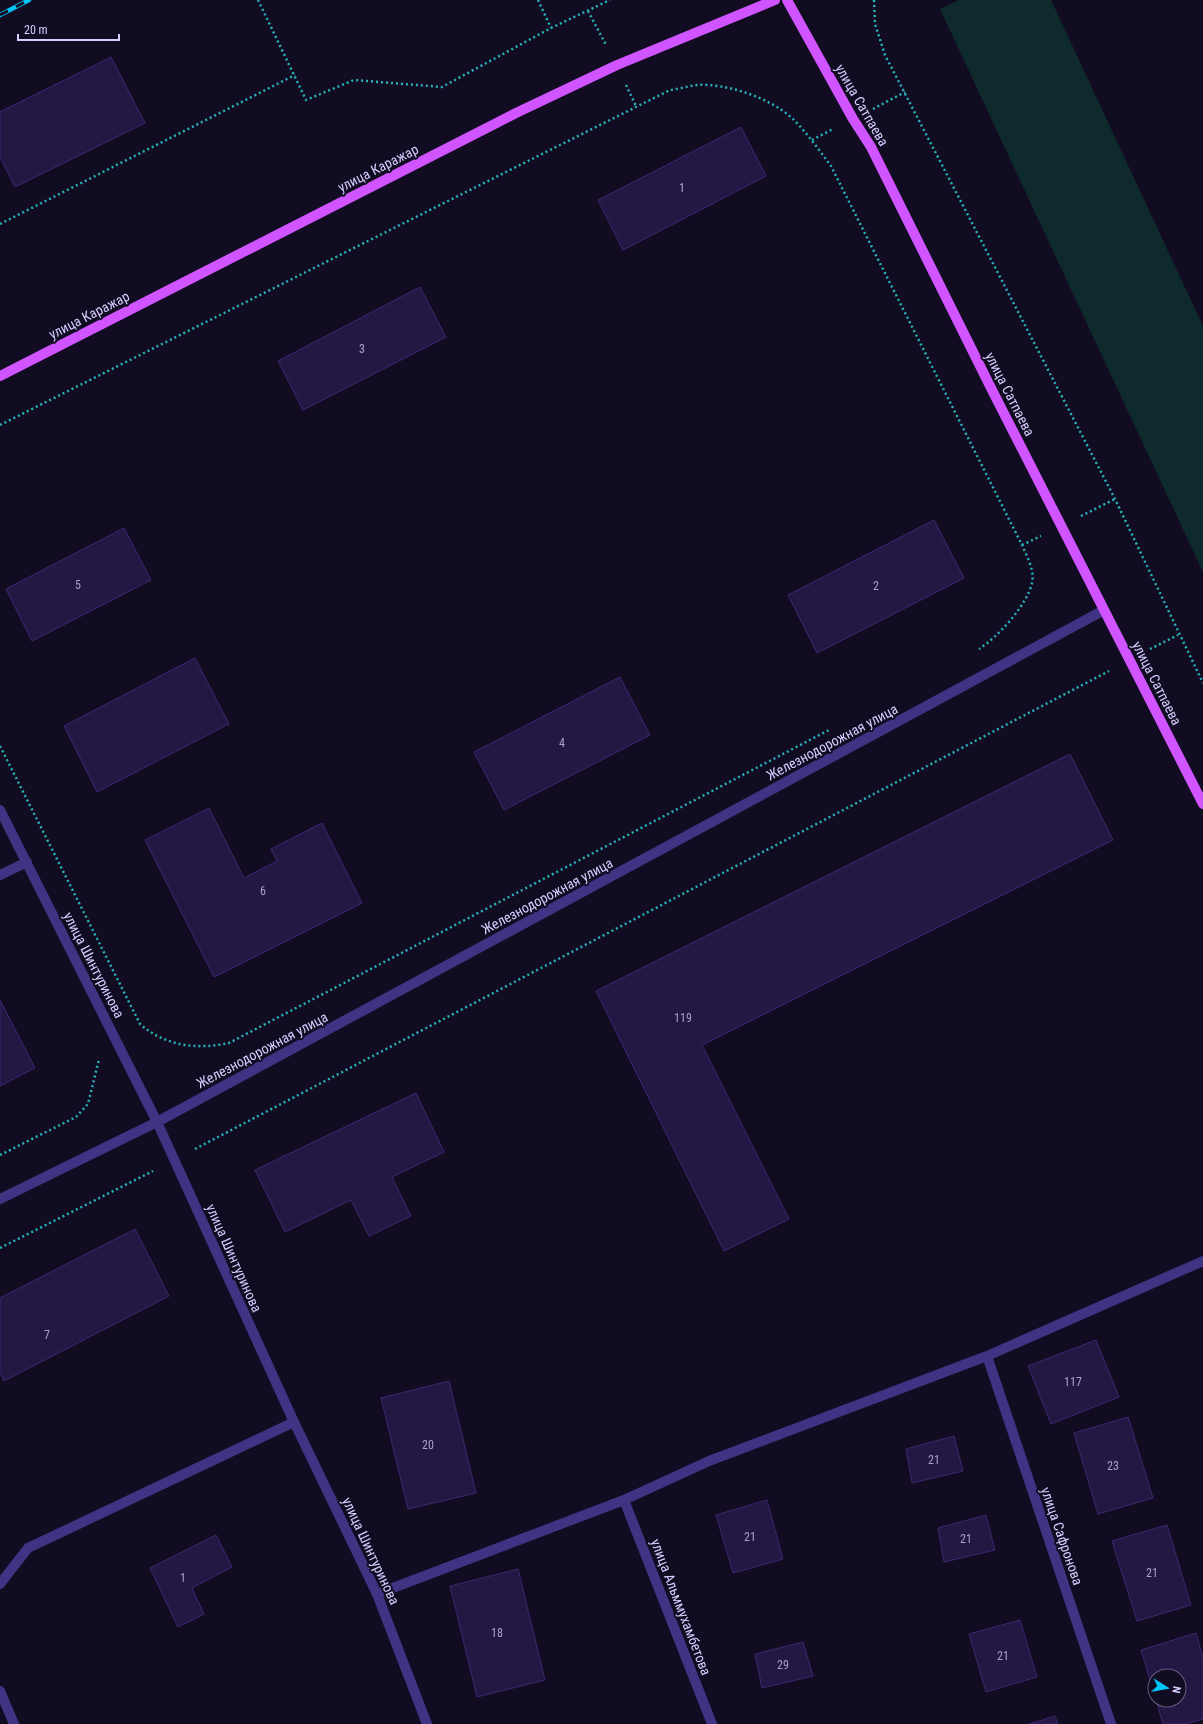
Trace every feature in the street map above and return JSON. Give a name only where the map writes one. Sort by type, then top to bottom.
[{"type":"main road","name":"улица Каражар","points":[[0,376],[523,110],[617,65],[775,0]]},
{"type":"main road","name":"улица Сатпаева","points":[[787,0],[853,119],[871,147],[1203,804]]},
{"type":"street","name":"Железнодорожная улица","points":[[0,1199],[157,1122],[1104,610]]},
{"type":"street","name":"улица Шинтуринова","points":[[0,810],[157,1122],[294,1422],[377,1594],[427,1724]]},
{"type":"street","points":[[0,875],[26,862]]},
{"type":"street","points":[[377,1594],[624,1500],[709,1461],[987,1356],[1203,1261]]},
{"type":"street","name":"улица Сафронова","points":[[987,1356],[1111,1724]]},
{"type":"street","points":[[0,1584],[28,1548],[294,1422]]},
{"type":"street","name":"улица Альммухамбетова","points":[[624,1500],[712,1724]]},
{"type":"street","points":[[0,1691],[14,1724]]},
{"type":"path","points":[[258,0],[306,100],[354,80],[442,87],[551,28],[610,0]]},
{"type":"path","points":[[538,0],[551,28]]},
{"type":"path","points":[[874,0],[875,24],[885,55],[1115,499],[1178,635],[1203,683]]},
{"type":"path","points":[[0,224],[295,75]]},
{"type":"path","points":[[0,425],[670,90],[698,85],[722,87],[753,96],[770,104],[792,118],[812,140],[831,166],[1022,545],[1031,566],[1032,583],[1024,604],[1002,628],[975,652]]},
{"type":"path","points":[[0,1248],[174,1160],[1178,635]]},
{"type":"path","points":[[0,746],[140,1024],[153,1035],[172,1042],[211,1047],[229,1043],[830,730]]},
{"type":"path","points":[[0,1156],[76,1117],[88,1104],[100,1056]]},
{"type":"green space","points":[[959,0],[1051,0],[1203,326],[1203,572],[940,9]]},
{"type":"building","points":[[111,57],[145,123],[15,187],[0,157],[0,112]]},
{"type":"building","points":[[741,127],[766,176],[623,250],[598,200]]},
{"type":"building","points":[[420,287],[446,337],[303,410],[278,361]]},
{"type":"building","points":[[934,520],[964,578],[817,653],[788,595]]},
{"type":"building","points":[[124,528],[151,580],[32,641],[6,589]]},
{"type":"building","points":[[195,658],[229,724],[97,792],[64,726]]},
{"type":"building","points":[[620,677],[650,735],[504,810],[474,752]]},
{"type":"building","points":[[1070,754],[1113,840],[702,1045],[789,1219],[724,1251],[596,991]]},
{"type":"building","points":[[209,808],[244,878],[277,861],[271,849],[322,823],[362,903],[214,977],[145,840]]},
{"type":"building","points":[[0,1000],[35,1068],[0,1086]]},
{"type":"building","points":[[416,1093],[444,1152],[392,1177],[411,1216],[369,1236],[351,1200],[285,1232],[255,1170]]},
{"type":"building","points":[[135,1229],[169,1296],[4,1381],[0,1372],[0,1298]]},
{"type":"building","points":[[1096,1340],[1119,1397],[1051,1424],[1028,1366]]},
{"type":"building","points":[[449,1381],[476,1493],[408,1509],[381,1398]]},
{"type":"building","points":[[1128,1417],[1153,1498],[1098,1514],[1074,1433]]},
{"type":"building","points":[[954,1436],[963,1471],[912,1483],[906,1449]]},
{"type":"building","points":[[767,1500],[783,1559],[733,1573],[716,1515]]},
{"type":"building","points":[[986,1515],[995,1550],[944,1562],[938,1528]]},
{"type":"building","points":[[1167,1525],[1191,1605],[1137,1621],[1112,1541]]},
{"type":"building","points":[[216,1535],[232,1567],[192,1588],[204,1614],[178,1627],[150,1568]]},
{"type":"building","points":[[518,1569],[545,1680],[477,1697],[450,1586]]},
{"type":"building","points":[[1020,1620],[1037,1677],[986,1692],[969,1634]]},
{"type":"building","points":[[1196,1633],[1203,1658],[1203,1719],[1185,1724],[1163,1724],[1158,1708],[1187,1708],[1187,1668],[1147,1668],[1147,1670],[1141,1650]]},
{"type":"building","points":[[803,1642],[813,1676],[762,1688],[755,1654]]},
{"type":"building","points":[[1055,1716],[1058,1724],[1029,1724]]},
{"type":"railway","points":[[0,15],[29,0]]}]
